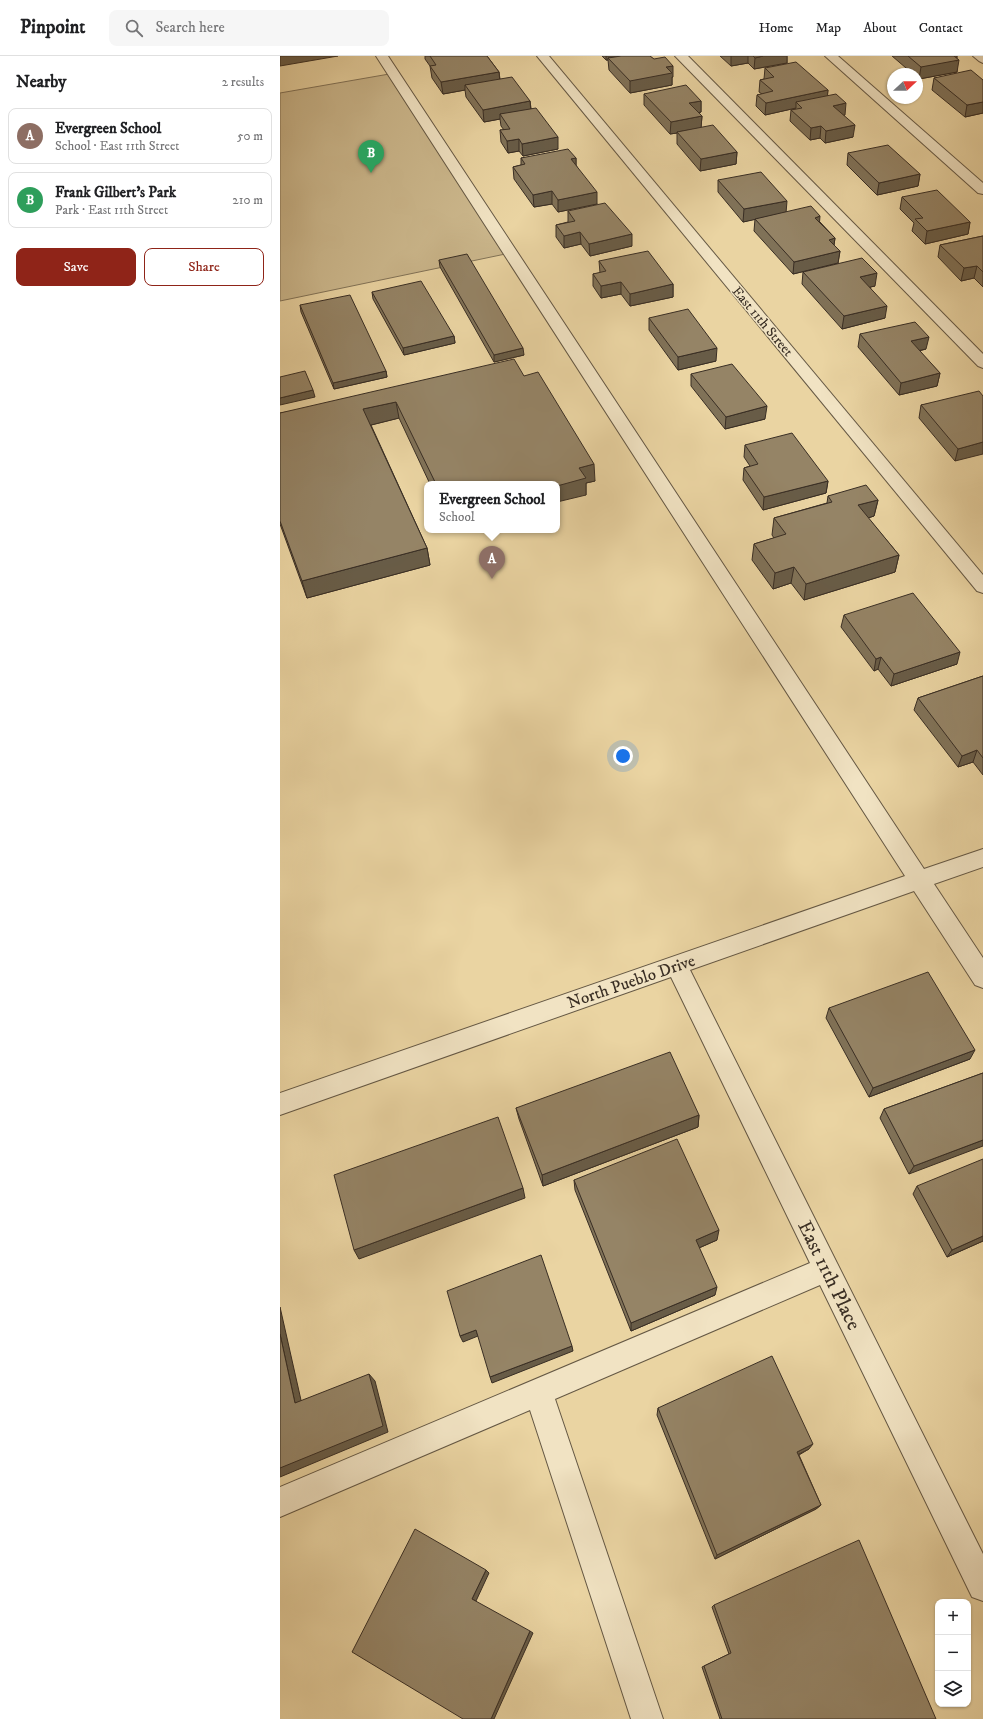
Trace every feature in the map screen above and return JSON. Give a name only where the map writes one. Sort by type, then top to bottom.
[{"type":"street","points":[[382,56],[983,978]]},
{"type":"street","name":"East 11th Street","points":[[543,56],[983,587]]},
{"type":"street","points":[[682,56],[983,362]]},
{"type":"street","points":[[831,56],[983,190]]},
{"type":"street","points":[[979,56],[983,59]]},
{"type":"street","name":"North Pueblo Drive","points":[[280,1104],[983,858]]},
{"type":"street","name":"East 11th Place","points":[[676,965],[983,1586]]},
{"type":"street","points":[[280,1502],[827,1269]]},
{"type":"street","points":[[538,1392],[647,1719]]},
{"type":"shaded area","points":[[395,73],[515,252],[280,301],[280,93]]},
{"type":"building","points":[[430,56],[487,56],[499,72],[441,82],[430,66],[436,65]]},
{"type":"building","points":[[621,56],[650,56],[654,59],[665,57],[673,66],[666,67],[672,73],[630,81],[608,58]]},
{"type":"building","points":[[908,56],[954,56],[959,60],[921,67]]},
{"type":"building","points":[[796,62],[828,90],[766,103],[757,95],[773,91],[760,80],[774,77],[765,68]]},
{"type":"building","points":[[971,70],[983,80],[983,102],[967,105],[934,78]]},
{"type":"building","points":[[512,77],[530,101],[483,110],[465,85]]},
{"type":"building","points":[[686,85],[701,101],[689,103],[702,116],[671,122],[644,94]]},
{"type":"building","points":[[836,94],[846,103],[833,106],[855,125],[826,131],[821,126],[811,128],[791,110],[802,108],[796,102]]},
{"type":"building","points":[[536,108],[558,137],[522,144],[519,139],[507,141],[500,130],[510,129],[500,114]]},
{"type":"building","points":[[713,125],[737,152],[701,159],[677,132]]},
{"type":"building","points":[[888,145],[920,174],[879,183],[848,153]]},
{"type":"building","points":[[568,149],[576,158],[571,159],[597,192],[558,200],[552,191],[533,195],[513,167],[525,164],[521,158]]},
{"type":"building","points":[[761,172],[787,201],[744,209],[718,180]]},
{"type":"building","points":[[937,190],[970,222],[927,231],[915,219],[923,218],[902,197]]},
{"type":"building","points":[[605,203],[632,234],[589,244],[580,232],[564,236],[556,225],[575,221],[568,211]]},
{"type":"building","points":[[811,206],[820,216],[815,218],[835,238],[829,240],[840,251],[794,262],[755,219]]},
{"type":"building","points":[[983,236],[983,272],[977,266],[964,268],[940,245]]},
{"type":"building","points":[[648,251],[673,284],[630,294],[621,282],[601,286],[593,274],[606,271],[599,261]]},
{"type":"building","points":[[467,254],[523,348],[494,355],[439,260]]},
{"type":"building","points":[[862,258],[877,273],[860,277],[887,306],[844,316],[803,272]]},
{"type":"building","points":[[421,281],[454,336],[403,348],[372,292]]},
{"type":"building","points":[[350,295],[386,371],[333,383],[300,305]]},
{"type":"building","points":[[688,309],[717,348],[678,357],[649,318]]},
{"type":"building","points":[[915,322],[929,337],[911,341],[940,373],[901,383],[860,334]]},
{"type":"building","points":[[514,359],[524,376],[538,372],[594,464],[579,468],[586,478],[560,485],[560,481],[435,481],[396,402],[363,409],[427,548],[302,581],[280,521],[280,413]]},
{"type":"building","points":[[732,364],[767,406],[726,417],[691,374]]},
{"type":"building","points":[[305,371],[313,390],[280,398],[280,377]]},
{"type":"building","points":[[979,391],[983,396],[983,442],[958,449],[921,405]]},
{"type":"building","points":[[792,433],[828,481],[764,497],[744,468],[758,464],[745,445]]},
{"type":"building","points":[[866,485],[878,500],[858,505],[899,555],[806,584],[794,567],[775,573],[754,544],[786,534],[774,518],[832,502],[828,496]]},
{"type":"building","points":[[913,593],[960,652],[894,674],[881,657],[876,659],[844,615]]},
{"type":"building","points":[[983,676],[983,758],[977,750],[962,756],[918,698]]},
{"type":"building","points":[[928,972],[975,1050],[873,1088],[829,1008]]},
{"type":"building","points":[[670,1052],[699,1115],[542,1175],[516,1108]]},
{"type":"building","points":[[983,1073],[983,1140],[914,1166],[884,1109]]},
{"type":"building","points":[[498,1117],[523,1188],[354,1250],[334,1175]]},
{"type":"building","points":[[677,1139],[719,1230],[696,1240],[717,1287],[631,1323],[574,1180]]},
{"type":"building","points":[[983,1159],[983,1236],[952,1250],[917,1186]]},
{"type":"building","points":[[541,1255],[572,1346],[490,1377],[476,1330],[460,1336],[447,1291]]},
{"type":"building","points":[[280,1334],[295,1403],[369,1374],[383,1426],[280,1468]]},
{"type":"building","points":[[772,1356],[813,1444],[797,1452],[821,1505],[717,1555],[658,1408]]},
{"type":"building","points":[[415,1529],[486,1570],[472,1599],[530,1631],[491,1719],[463,1719],[352,1652]]},
{"type":"building","points":[[859,1540],[936,1719],[722,1719],[704,1666],[731,1653],[714,1605]]},
{"type":"place","name":"Frank Gilbert's Park","points":[[371,173]]},
{"type":"place","name":"Evergreen School","points":[[492,579]]}]
